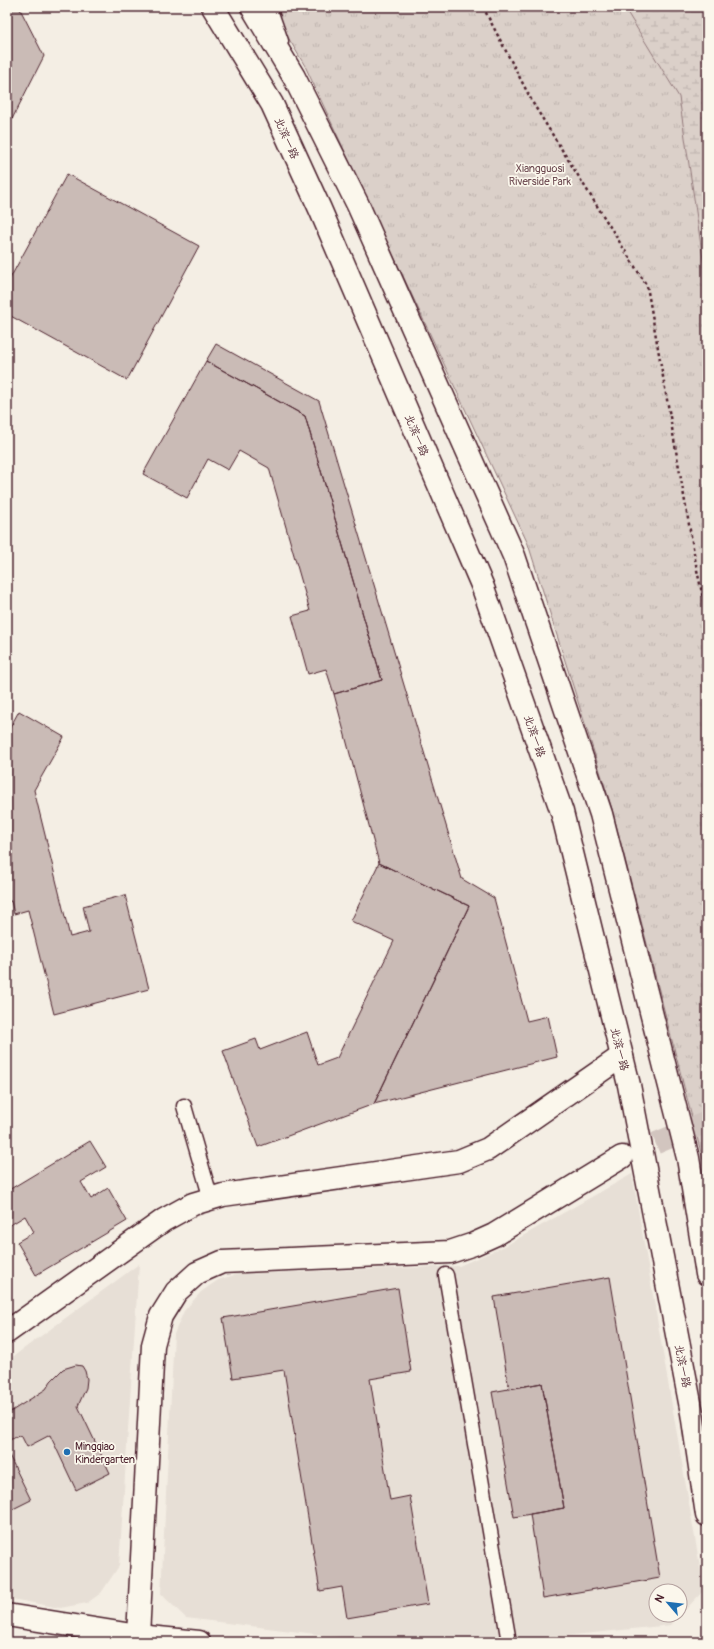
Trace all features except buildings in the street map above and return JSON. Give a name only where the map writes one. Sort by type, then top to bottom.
[{"type":"main road","name":"北滨一路","points":[[213,7],[272,104],[320,209],[482,585],[562,812],[630,1085],[692,1413],[707,1515]]},
{"type":"main road","points":[[252,7],[294,77],[358,205],[514,556],[601,814],[688,1158],[707,1274]]},
{"type":"main road","points":[[7,1332],[164,1220],[193,1204],[223,1194],[459,1160],[488,1149],[622,1056]]},
{"type":"main road","points":[[138,1636],[153,1345],[160,1316],[176,1292],[197,1273],[222,1262],[450,1252],[494,1235],[622,1157]]},
{"type":"main road","points":[[7,1616],[138,1636],[198,1642]]},
{"type":"lane","points":[[269,7],[294,77]]},
{"type":"lane","points":[[184,1106],[211,1199]]},
{"type":"lane","points":[[446,1275],[509,1642]]},
{"type":"path","points":[[483,7],[534,105],[647,286],[697,570],[707,616]]},
{"type":"shaded area","points":[[632,1174],[704,1590],[688,1607],[688,1583],[648,1583],[648,1623],[673,1623],[671,1625],[525,1640],[380,1642],[186,1618],[161,1594],[174,1334],[184,1311],[201,1292],[218,1280],[238,1274],[459,1266],[505,1246]]},
{"type":"shaded area","name":"Mingqiao Kindergarten","points":[[139,1264],[119,1566],[101,1593],[87,1603],[60,1608],[7,1598],[7,1361]]},
{"type":"green space","name":"Xiangguosi Riverside Park","points":[[270,7],[707,7],[707,1186],[703,1160],[612,809],[528,544],[305,66]]},
{"type":"green space","points":[[624,7],[707,7],[707,286],[679,97]]},
{"type":"tunnel","points":[[625,1156],[707,1122]]},
{"type":"place","name":"Mingqiao Kindergarten","points":[[67,1452]]}]
